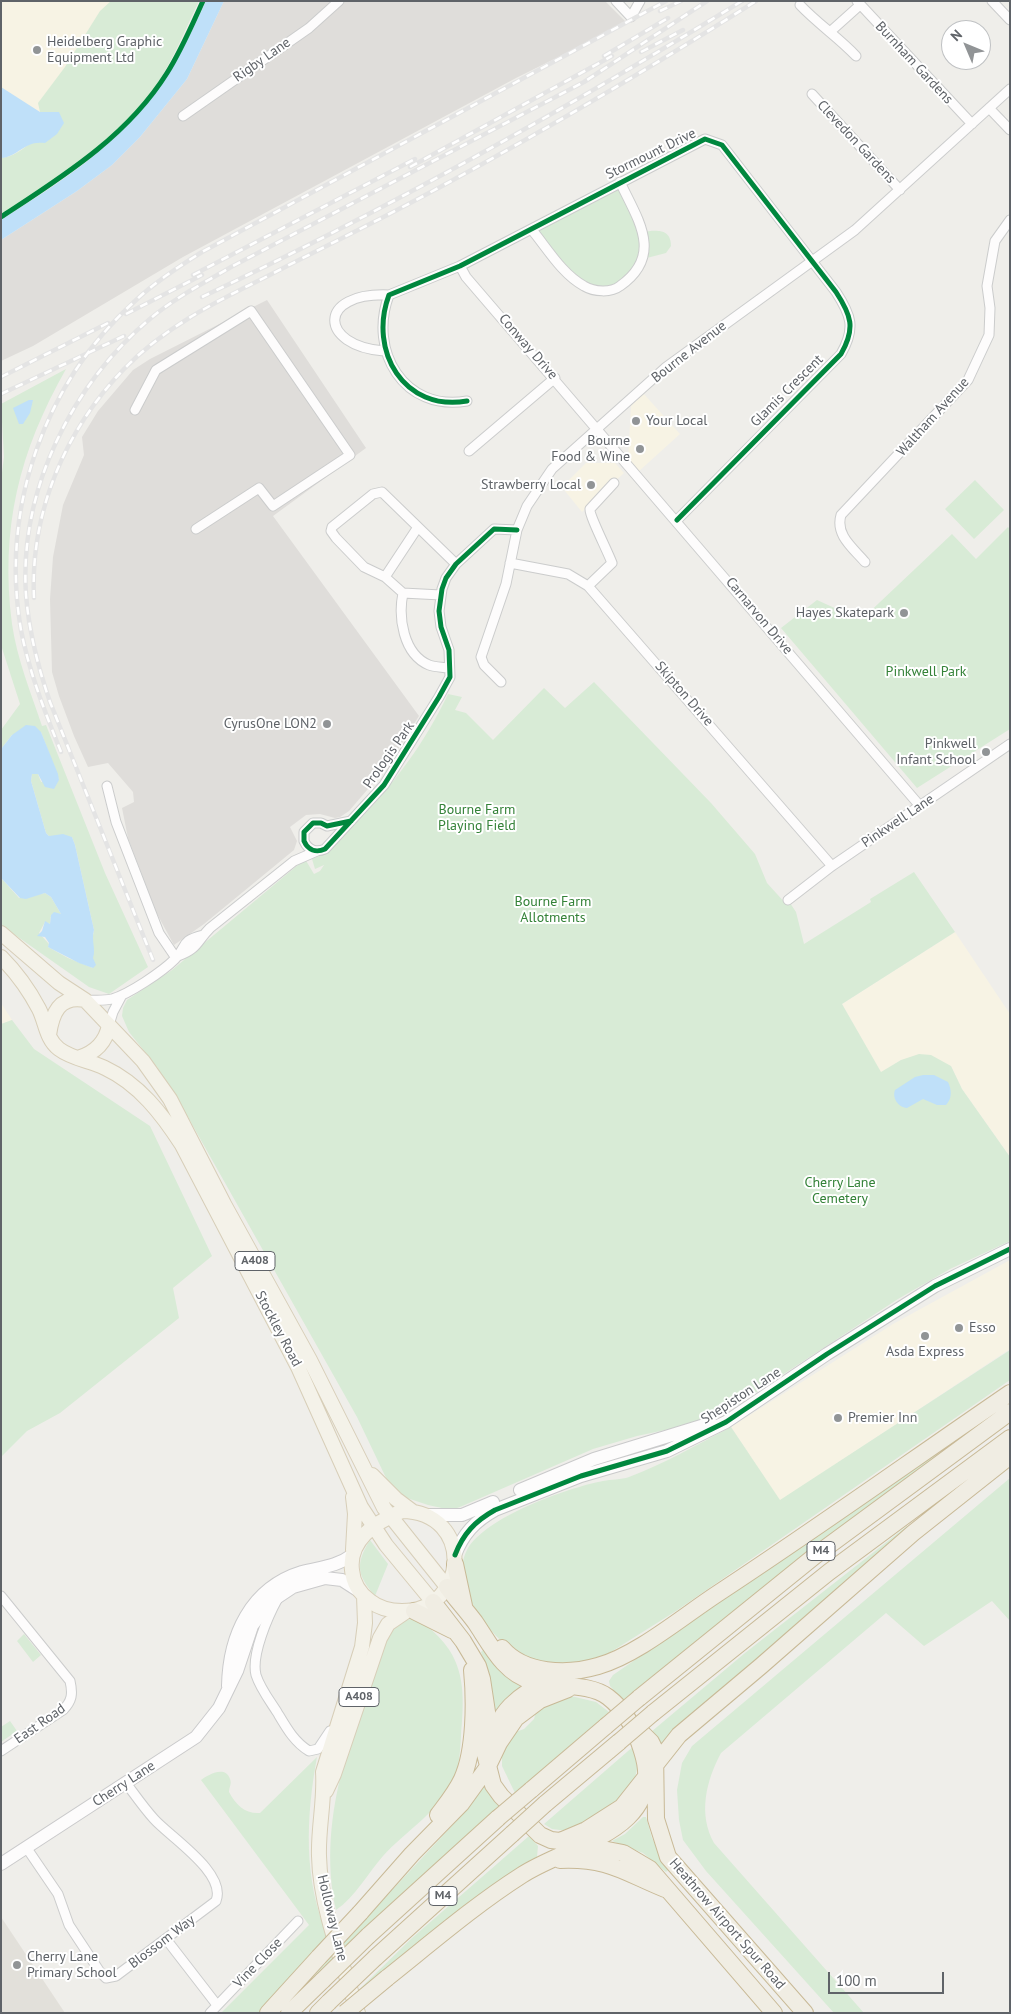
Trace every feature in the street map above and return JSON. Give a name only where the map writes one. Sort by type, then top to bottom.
[{"type":"highway","name":"M4","points":[[475,1623],[518,1661],[535,1668],[557,1671],[584,1669],[607,1663],[656,1635],[1010,1393]]},
{"type":"highway","name":"M4","points":[[289,2013],[368,1936],[498,1818],[638,1698],[816,1555],[1010,1412]]},
{"type":"highway","name":"M4","points":[[324,2007],[375,1958],[545,1804],[653,1713],[821,1578],[1010,1438]]},
{"type":"highway","name":"M4","points":[[433,1602],[460,1636],[478,1666],[486,1696],[484,1750],[490,1762],[495,1788],[540,1835],[551,1840],[560,1841],[577,1835],[612,1815],[628,1800],[679,1735],[714,1707],[913,1532],[1010,1456]]},
{"type":"highway","name":"M4","points":[[455,1559],[464,1608]]},
{"type":"highway","name":"M4","points":[[345,2013],[387,1978],[514,1880],[609,1833],[630,1815],[640,1800],[646,1776],[642,1749],[628,1720],[616,1704],[603,1694],[530,1681],[511,1670],[498,1656],[447,1587]]},
{"type":"highway","name":"M4","points":[[411,1611],[444,1625],[460,1636]]},
{"type":"highway","name":"M4","points":[[490,1762],[494,1733],[499,1719],[514,1702],[545,1684],[609,1671],[636,1656],[656,1635]]},
{"type":"highway","name":"M4","points":[[412,1854],[424,1832],[456,1791],[467,1766],[473,1704],[471,1654]]},
{"type":"highway","name":"M4","points":[[268,2013],[412,1854],[461,1804],[490,1762],[505,1732],[522,1712],[556,1692],[572,1688]]},
{"type":"highway","name":"M4","points":[[714,1707],[674,1753],[666,1774],[666,1797],[668,1830],[676,1850],[715,1911]]},
{"type":"highway","name":"Heathrow Airport Spur Road","points":[[628,1720],[651,1742],[657,1762],[656,1819],[662,1843],[673,1864],[805,2013]]},
{"type":"highway","name":"Heathrow Airport Spur Road","points":[[560,1841],[612,1849],[639,1860],[650,1869],[774,2013]]},
{"type":"highway","name":"M4","points":[[552,1860],[582,1859],[609,1864],[627,1870],[667,1890]]},
{"type":"main road","name":"Stockley Road","points":[[1,933],[59,983],[85,1000],[143,1061],[170,1099],[224,1204],[310,1360],[389,1516],[447,1587]]},
{"type":"main road","name":"Stockley Road","points":[[1,957],[30,993],[40,1011],[49,1036],[59,1049],[118,1074],[138,1091],[165,1120],[182,1145],[298,1367],[349,1483],[373,1527],[433,1602]]},
{"type":"main road","points":[[49,1036],[53,1015],[58,1007],[69,1000],[85,1000]]},
{"type":"main road","points":[[78,1058],[88,1055],[103,1042],[109,1025]]},
{"type":"main road","name":"A408","points":[[363,1466],[396,1499],[412,1511]]},
{"type":"main road","name":"A408","points":[[349,1483],[355,1514],[353,1577],[361,1593]]},
{"type":"main road","name":"A408","points":[[353,1553],[364,1535],[389,1516],[402,1511],[412,1511],[435,1519],[445,1529],[455,1559],[454,1573],[447,1587],[433,1602],[411,1611]]},
{"type":"main road","points":[[361,1593],[384,1609],[411,1611]]},
{"type":"main road","name":"Holloway Lane","points":[[358,2013],[321,1882],[319,1846],[325,1792],[323,1772],[365,1634],[361,1593]]},
{"type":"main road","name":"Holloway Lane","points":[[325,1792],[334,1774],[380,1638],[388,1624],[411,1611]]},
{"type":"street","name":"Rigby Lane","points":[[183,116],[309,28],[339,1]]},
{"type":"street","points":[[616,1],[631,17],[640,1]]},
{"type":"street","points":[[992,1],[1010,20]]},
{"type":"street","points":[[831,31],[858,3]]},
{"type":"street","name":"Burnham Gardens","points":[[858,3],[972,124]]},
{"type":"street","points":[[800,5],[822,28],[831,31],[856,56]]},
{"type":"street","name":"Bourne Avenue","points":[[501,682],[484,665],[482,657],[510,562],[517,530],[527,506],[540,483],[552,468],[596,427],[665,368],[855,230],[1010,89]]},
{"type":"street","name":"Clevedon Gardens","points":[[812,94],[900,190]]},
{"type":"street","points":[[989,108],[1010,130]]},
{"type":"street","name":"Stormount Drive","points":[[384,351],[366,350],[353,345],[338,331],[334,322],[339,306],[369,295],[389,295],[460,266],[705,139],[722,145],[813,262]]},
{"type":"street","points":[[532,230],[569,274],[585,287],[604,291],[617,289],[633,277],[643,259],[646,244],[639,220],[620,182]]},
{"type":"street","name":"Waltham Avenue","points":[[865,562],[840,533],[838,524],[841,516],[968,380],[989,335],[987,286],[996,241],[1010,220]]},
{"type":"street","name":"Glamis Crescent","points":[[677,520],[841,354],[848,342],[850,320],[847,308],[813,262]]},
{"type":"street","name":"Conway Drive","points":[[460,266],[466,277],[596,427]]},
{"type":"street","points":[[389,295],[383,310],[384,351],[398,375],[416,392],[430,399],[451,404],[467,401]]},
{"type":"street","points":[[135,410],[156,370],[251,310],[350,455],[273,506],[259,488],[196,529]]},
{"type":"street","points":[[469,451],[555,378]]},
{"type":"street","name":"Carnarvon Drive","points":[[596,427],[920,806]]},
{"type":"street","points":[[588,586],[612,563],[602,537],[590,514],[590,508],[614,483]]},
{"type":"street","points":[[456,564],[382,492],[373,494],[332,527],[331,531],[336,538],[364,567],[385,577],[402,593],[442,592],[446,578],[456,564],[494,529],[517,530]]},
{"type":"street","points":[[385,577],[418,527]]},
{"type":"street","name":"Skipton Drive","points":[[510,562],[568,574],[588,586],[832,866]]},
{"type":"street","name":"Prologis Park","points":[[331,843],[384,785],[450,678],[448,668],[449,650],[440,619],[442,592]]},
{"type":"street","points":[[402,593],[399,611],[410,648],[428,665],[448,668]]},
{"type":"street","name":"Pinkwell Lane","points":[[788,900],[832,866],[1010,744]]},
{"type":"street","points":[[107,786],[116,822],[159,933],[177,957]]},
{"type":"street","points":[[317,851],[306,846],[303,837],[309,825],[316,822],[327,826],[351,821]]},
{"type":"street","points":[[294,861],[325,849],[331,843],[332,834],[327,826]]},
{"type":"street","points":[[85,1000],[106,1000],[122,995],[177,957],[182,946],[203,935],[294,861],[306,846]]},
{"type":"street","points":[[109,1025],[122,995]]},
{"type":"street","name":"Shepiston Lane","points":[[455,1559],[468,1530],[483,1516],[581,1476],[667,1451],[726,1422],[737,1413],[935,1286],[1010,1248]]},
{"type":"street","name":"Shepiston Lane","points":[[426,1515],[436,1513],[454,1516],[471,1512],[594,1459],[708,1424],[737,1413]]},
{"type":"street","name":"Cherry Lane","points":[[228,1686],[230,1661],[236,1633],[244,1618],[258,1600],[269,1590],[288,1578],[304,1572],[337,1565],[353,1553]]},
{"type":"street","name":"Cherry Lane","points":[[1,1864],[196,1737],[213,1717],[237,1671],[256,1620],[281,1594],[306,1582],[330,1578],[345,1581],[361,1593]]},
{"type":"street","points":[[281,1594],[266,1622],[255,1668],[260,1683],[295,1740],[309,1751],[318,1749],[327,1738],[348,1693]]},
{"type":"street","name":"East Road","points":[[1,1596],[70,1681],[72,1694],[70,1703],[63,1710],[1,1750]]},
{"type":"street","name":"Blossom Way","points":[[26,1847],[58,1894],[74,1934],[103,1976],[116,1976],[216,1900],[218,1887],[191,1850],[154,1819],[126,1782]]},
{"type":"street","name":"Vine Close","points":[[210,2013],[298,1921]]},
{"type":"street","points":[[166,1939],[217,2005]]},
{"type":"shaded area","points":[[1,1],[195,1],[1,194]]},
{"type":"shaded area","points":[[224,1],[605,1],[627,23],[516,78],[183,257],[33,346],[1,361],[1,240],[77,191],[112,165],[140,137],[187,79]]},
{"type":"shaded area","points":[[267,300],[366,448],[273,516],[419,716],[386,768],[349,811],[335,818],[320,814],[306,815],[290,827],[297,841],[294,850],[204,924],[174,945],[156,912],[128,838],[122,808],[134,802],[133,792],[108,763],[88,767],[59,696],[52,672],[50,599],[53,557],[63,505],[84,455],[82,437],[98,411],[133,370],[150,359]]},
{"type":"shaded area","points":[[643,393],[680,434],[638,472],[628,459],[631,406]]},
{"type":"shaded area","points":[[586,463],[615,463],[624,473],[582,512],[565,491],[567,482]]},
{"type":"shaded area","points":[[955,932],[1010,1014],[1010,1157],[962,1089],[951,1066],[901,1060],[881,1073],[842,1004]]},
{"type":"shaded area","points":[[1,1003],[12,1020],[1,1024]]},
{"type":"shaded area","points":[[1010,1260],[1010,1349],[780,1501],[731,1427],[893,1324]]},
{"type":"shaded area","name":"Cherry Lane Primary School","points":[[1,1917],[65,2013],[1,2013]]},
{"type":"green space","points":[[111,1],[199,1],[162,76],[141,106],[106,142],[43,189],[1,216],[1,158],[26,147],[59,112],[40,112],[38,103],[65,67],[100,11]]},
{"type":"green space","points":[[620,182],[642,232],[657,231],[666,233],[671,246],[666,253],[643,259],[617,289],[585,287],[532,230]]},
{"type":"green space","points":[[66,369],[36,430],[25,461],[11,523],[9,589],[12,624],[17,650],[42,726],[46,725],[105,873],[148,967],[109,994],[89,987],[1,925],[1,870],[2,879],[19,898],[45,893],[51,897],[61,914],[51,915],[50,924],[45,922],[39,933],[49,944],[48,947],[68,958],[93,968],[92,944],[94,930],[75,845],[72,837],[49,836],[46,833],[31,781],[32,774],[38,774],[41,782],[59,780],[41,732],[12,735],[1,749],[1,730],[20,704],[1,645],[1,480],[4,457],[1,404]]},
{"type":"green space","points":[[975,480],[1004,510],[974,539],[945,509]]},
{"type":"green space","name":"Pinkwell Park","points":[[1008,527],[1010,529],[1010,729],[917,788],[781,628],[817,600],[861,620],[952,534],[976,559]]},
{"type":"green space","points":[[594,682],[711,803],[755,854],[767,883],[787,905],[790,903],[796,912],[804,944],[871,902],[870,899],[914,872],[955,932],[842,1004],[881,1072],[901,1060],[919,1054],[931,1055],[951,1066],[962,1089],[1010,1157],[1010,1241],[950,1269],[898,1299],[732,1408],[684,1426],[637,1436],[593,1449],[451,1510],[404,1497],[388,1482],[357,1417],[189,1119],[157,1067],[129,1032],[122,1016],[123,1008],[127,1000],[172,970],[305,859],[314,874],[320,871],[324,865],[315,869],[312,859],[336,844],[395,779],[429,730],[448,694],[462,697],[455,710],[466,713],[493,740],[544,688],[565,708]]},
{"type":"green space","points":[[12,1020],[34,1049],[150,1126],[212,1256],[173,1288],[179,1318],[60,1413],[27,1431],[1,1457],[1,1024]]},
{"type":"green space","points":[[1010,1350],[1010,1380],[676,1611],[595,1662],[555,1665],[540,1664],[520,1656],[492,1632],[470,1599],[464,1582],[462,1565],[467,1550],[491,1526],[528,1506],[569,1490],[606,1480],[623,1479],[642,1472],[731,1427],[780,1500]]},
{"type":"green space","points":[[937,1453],[938,1455],[816,1546],[623,1700],[610,1686],[609,1681],[613,1675]]},
{"type":"green space","points":[[1010,1478],[1010,1621],[992,1601],[924,1646],[886,1613],[721,1753],[711,1775],[705,1809],[706,1821],[714,1843],[864,2013],[834,2013],[706,1871],[683,1840],[679,1820],[677,1790],[682,1763],[692,1746]]},
{"type":"green space","points":[[907,1526],[911,1532],[661,1748],[651,1732],[745,1653]]},
{"type":"green space","points":[[370,1540],[388,1564],[375,1596],[365,1582],[360,1569],[362,1556]]},
{"type":"green space","points":[[416,1618],[432,1630],[444,1643],[453,1656],[458,1669],[463,1699],[457,1769],[453,1782],[443,1798],[383,1856],[355,1892],[336,1910],[331,1874],[331,1839],[335,1803],[343,1768],[364,1699],[389,1631],[401,1621]]},
{"type":"green space","points":[[24,1634],[41,1655],[33,1662],[17,1641]]},
{"type":"green space","points":[[483,1650],[496,1665],[530,1685],[494,1716],[488,1672],[481,1652]]},
{"type":"green space","points":[[571,1696],[596,1702],[609,1712],[515,1793],[502,1766],[502,1754],[513,1733],[524,1729],[534,1719],[536,1712],[544,1705]]},
{"type":"green space","points":[[10,1721],[17,1731],[1,1742],[1,1727]]},
{"type":"green space","points":[[635,1745],[637,1769],[635,1778],[619,1804],[568,1831],[552,1829],[544,1824]]},
{"type":"green space","points":[[317,1757],[311,1802],[309,1848],[314,1893],[328,1937],[259,2013],[221,2013],[309,1925],[201,1780],[216,1772],[228,1775],[231,1781],[229,1792],[238,1805],[250,1812],[260,1813]]},
{"type":"green space","points":[[486,1783],[500,1806],[297,1992],[463,1814]]},
{"type":"green space","points":[[643,1817],[646,1817],[652,1838],[669,1869],[666,1872],[643,1853],[612,1841],[625,1834]]},
{"type":"green space","points":[[529,1836],[538,1846],[537,1857],[418,1946],[335,2013],[412,1938]]},
{"type":"water","points":[[206,1],[224,1],[187,79],[140,137],[112,165],[77,191],[1,240],[1,220],[86,162],[125,128],[142,109],[172,68]]},
{"type":"water","points":[[1,87],[40,112],[59,112],[64,123],[57,134],[45,143],[32,144],[7,157],[1,158]]},
{"type":"water","points":[[33,400],[30,413],[23,424],[19,424],[13,408]]},
{"type":"water","points":[[26,725],[35,726],[41,732],[58,774],[59,780],[54,789],[45,787],[38,774],[32,774],[31,781],[46,833],[49,836],[63,834],[72,837],[75,845],[94,930],[93,958],[96,965],[93,968],[48,947],[49,943],[45,937],[37,936],[42,931],[45,921],[50,924],[51,915],[54,912],[61,914],[51,897],[45,893],[26,899],[20,898],[2,879],[1,749],[12,735]]},
{"type":"water","points":[[934,1075],[948,1082],[951,1094],[948,1103],[946,1105],[937,1105],[923,1099],[907,1108],[898,1104],[895,1099],[895,1090],[915,1077]]},
{"type":"railway","points":[[61,752],[43,707],[24,646],[16,584],[17,539],[24,494],[36,451],[53,409],[76,370],[103,334],[151,287],[202,252],[666,1]]},
{"type":"railway","points":[[660,11],[681,1]]},
{"type":"railway","points":[[153,960],[50,702],[35,649],[27,609],[26,556],[31,517],[42,479],[56,442],[75,407],[97,374],[123,345],[151,318],[180,297],[231,267],[584,82],[707,1]]},
{"type":"railway","points":[[202,297],[340,229],[476,156],[610,80],[742,1]]},
{"type":"railway","points":[[34,598],[34,566],[38,535],[45,504],[55,474],[84,419],[103,393],[139,354],[172,329],[208,307],[488,161],[623,83],[756,1]]},
{"type":"railway","points":[[604,56],[668,18]]},
{"type":"railway","points":[[641,52],[683,30]]},
{"type":"railway","points":[[410,167],[612,56]]},
{"type":"railway","points":[[193,275],[415,159]]},
{"type":"railway","points":[[126,314],[202,275]]},
{"type":"railway","points":[[1,377],[108,323]]},
{"type":"railway","points":[[1,394],[124,336]]},
{"type":"cycle path","points":[[1,217],[70,171],[133,117],[151,96],[172,65],[203,1]]},
{"type":"cycle path","points":[[467,401],[445,402],[425,397],[409,387],[396,373],[388,356],[383,337],[384,316],[389,295],[460,266],[705,139],[722,145],[836,292],[848,315],[850,329],[849,337],[841,354],[677,520]]},
{"type":"cycle path","points":[[351,821],[327,826],[321,823],[313,823],[304,832],[304,841],[313,850],[325,849],[384,785],[450,677],[449,650],[441,627],[439,611],[442,589],[446,578],[456,564],[494,529],[517,530]]},
{"type":"cycle path","points":[[455,1555],[470,1529],[495,1510],[581,1476],[667,1451],[726,1422],[827,1354],[935,1286],[1010,1249]]},
{"type":"place","name":"Heidelberg Graphic Equipment Ltd","points":[[37,50]]},
{"type":"place","name":"Your Local","points":[[636,421]]},
{"type":"place","name":"Bourne Food & Wine","points":[[640,449]]},
{"type":"place","name":"Strawberry Local","points":[[591,485]]},
{"type":"place","name":"Hayes Skatepark","points":[[904,613]]},
{"type":"place","name":"CyrusOne LON2","points":[[327,724]]},
{"type":"place","name":"Pinkwell Infant School","points":[[986,752]]},
{"type":"place","name":"Esso","points":[[959,1328]]},
{"type":"place","name":"Asda Express","points":[[925,1336]]},
{"type":"place","name":"Premier Inn","points":[[838,1418]]},
{"type":"place","name":"Cherry Lane Primary School","points":[[17,1965]]},
{"type":"park label","name":"Bourne Farm Playing Field","points":[[477,818]]},
{"type":"park label","name":"Bourne Farm Allotments","points":[[553,910]]},
{"type":"park label","name":"Cherry Lane Cemetery","points":[[840,1192]]}]
